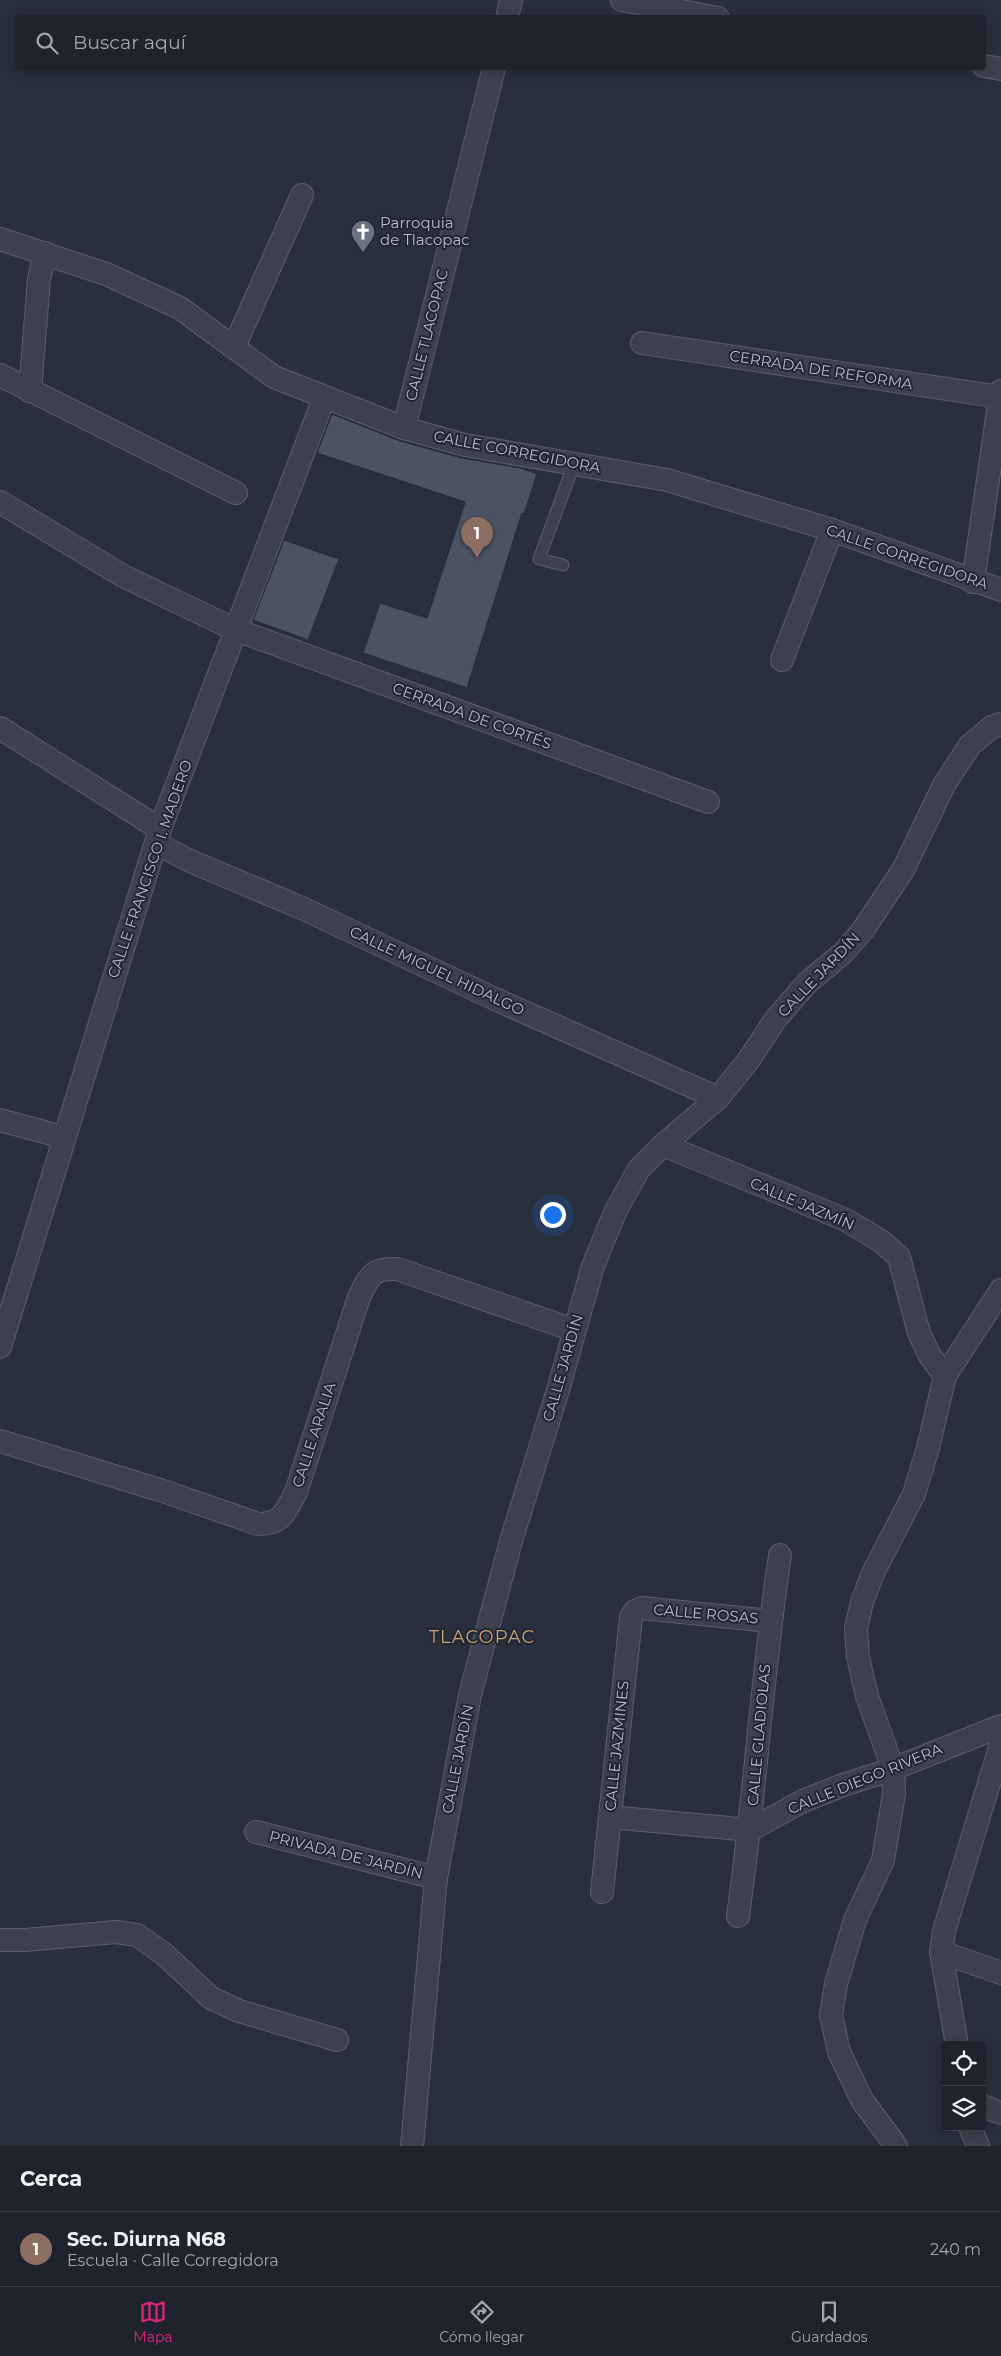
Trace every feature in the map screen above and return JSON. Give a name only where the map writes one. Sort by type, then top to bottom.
[{"type":"street","points":[[508,15],[511,0]]},
{"type":"street","points":[[622,0],[702,15]]},
{"type":"street","points":[[986,66],[1001,69]]},
{"type":"street","name":"CALLE TLACOPAC","points":[[404,428],[494,70]]},
{"type":"street","points":[[234,347],[302,195]]},
{"type":"street","name":"CALLE CORREGIDORA","points":[[0,239],[106,274],[180,308],[274,378],[404,428],[465,445],[667,480],[832,530],[973,582],[1001,590]]},
{"type":"street","points":[[30,391],[39,279],[45,253]]},
{"type":"street","name":"CERRADA DE REFORMA","points":[[642,343],[1000,394]]},
{"type":"street","points":[[0,375],[236,493]]},
{"type":"street","points":[[973,582],[1000,394]]},
{"type":"street","name":"CALLE FRANCISCO I. MADERO","points":[[0,1347],[63,1137],[158,836],[324,398]]},
{"type":"street","name":"CERRADA DE CORTÉS","points":[[0,502],[123,576],[236,630],[708,802]]},
{"type":"street","points":[[782,660],[832,530]]},
{"type":"street","name":"CALLE JARDÍN","points":[[412,2146],[436,1878],[470,1695],[511,1541],[558,1390],[574,1330],[594,1266],[616,1210],[639,1169],[663,1145],[718,1098],[748,1061],[775,1020],[807,983],[843,953],[863,930],[903,870],[944,785],[970,745],[992,727],[1001,724]]},
{"type":"street","name":"CALLE MIGUEL HIDALGO","points":[[0,728],[158,836],[188,860],[313,913],[495,999],[718,1098]]},
{"type":"street","points":[[0,1120],[63,1137]]},
{"type":"street","name":"CALLE JAZMÍN","points":[[663,1145],[846,1220],[881,1241],[899,1257],[919,1333],[930,1356],[945,1376]]},
{"type":"street","name":"CALLE ARALIA","points":[[0,1441],[163,1491],[258,1524],[273,1524],[284,1515],[296,1492],[359,1297],[371,1275],[382,1268],[397,1269],[574,1330]]},
{"type":"street","points":[[896,2146],[862,2100],[839,2052],[831,2015],[836,1984],[855,1920],[883,1860],[894,1794],[893,1769],[867,1696],[858,1657],[856,1628],[862,1602],[873,1573],[914,1494],[928,1448],[945,1376],[1001,1290]]},
{"type":"street","name":"CALLE GLADIOLAS","points":[[738,1916],[750,1830],[770,1620],[780,1555]]},
{"type":"street","name":"CALLE ROSAS","points":[[642,1608],[770,1620]]},
{"type":"street","name":"CALLE JAZMINES","points":[[602,1892],[630,1617],[635,1611],[642,1608]]},
{"type":"street","name":"CALLE DIEGO RIVERA","points":[[750,1830],[802,1801],[893,1769],[1001,1726]]},
{"type":"street","points":[[956,2041],[941,1952],[944,1931],[1001,1744]]},
{"type":"street","points":[[610,1817],[750,1830]]},
{"type":"street","name":"PRIVADA DE JARDÍN","points":[[256,1832],[436,1878]]},
{"type":"street","points":[[0,1940],[25,1940],[116,1932],[137,1935],[164,1954],[211,1998],[239,2011],[337,2040]]},
{"type":"street","points":[[941,1952],[1001,1973]]},
{"type":"street","points":[[986,2107],[1001,2113]]},
{"type":"street","points":[[972,2131],[978,2146]]},
{"type":"lane","points":[[563,565],[540,559],[574,464]]},
{"type":"building","points":[[332,414],[400,441],[462,458],[521,468],[537,474],[524,514],[522,513],[467,688],[363,653],[380,603],[427,618],[465,502],[317,453]]},
{"type":"building","points":[[284,540],[339,559],[308,640],[253,620]]},
{"type":"place","name":"Parroquia de Tlacopac","points":[[363,253]]},
{"type":"place","name":"Sec. Diurna N68","points":[[477,558]]},
{"type":"district","name":"TLACOPAC","points":[[482,1637]]}]
